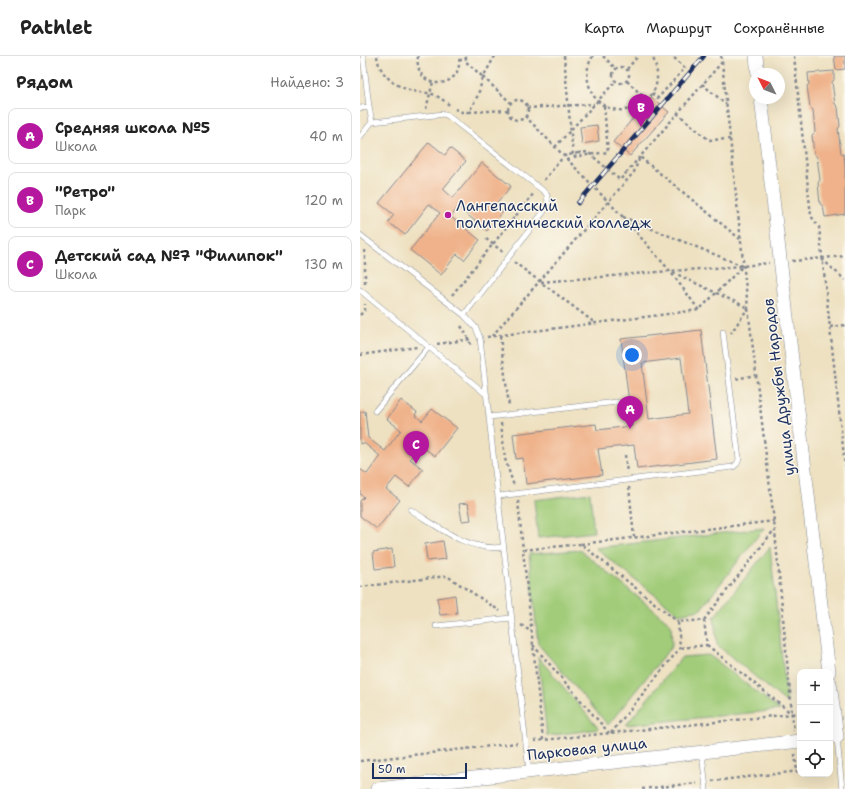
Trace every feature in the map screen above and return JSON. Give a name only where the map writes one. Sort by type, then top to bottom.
[{"type":"street","points":[[756,56],[757,68]]},
{"type":"street","name":"улица Дружбы Народов","points":[[762,104],[829,669]]},
{"type":"street","points":[[833,705],[837,737]]},
{"type":"street","name":"Парковая улица","points":[[377,789],[797,741]]},
{"type":"lane","points":[[363,56],[372,122]]},
{"type":"lane","points":[[360,108],[370,107]]},
{"type":"lane","points":[[360,137],[372,122],[444,114],[546,193],[548,198],[546,210],[464,315]]},
{"type":"lane","points":[[360,235],[464,315],[472,322],[480,338],[510,618],[529,772]]},
{"type":"lane","points":[[362,292],[487,395]]},
{"type":"lane","points":[[498,496],[733,467],[737,464],[739,459],[723,332]]},
{"type":"lane","points":[[374,411],[428,346]]},
{"type":"lane","points":[[489,417],[617,402]]},
{"type":"lane","points":[[411,510],[465,543],[486,548],[503,546]]},
{"type":"lane","points":[[436,626],[510,618]]},
{"type":"lane","points":[[837,737],[842,789]]},
{"type":"lane","points":[[702,752],[706,789]]},
{"type":"path","points":[[377,56],[380,68],[391,81],[413,91],[439,97],[455,109],[469,112],[508,110]]},
{"type":"path","points":[[418,56],[417,62],[424,78],[433,82],[441,83],[452,78],[459,68],[459,58],[464,60],[511,103]]},
{"type":"path","points":[[464,60],[468,56]]},
{"type":"path","points":[[469,112],[478,95],[483,77],[495,56]]},
{"type":"path","points":[[564,56],[574,156],[608,152],[604,105]]},
{"type":"path","points":[[593,56],[588,68],[587,79],[590,90],[604,105],[620,110],[631,109],[642,105],[652,93],[656,86],[657,76],[656,66],[652,56]]},
{"type":"path","points":[[603,56],[616,69]]},
{"type":"path","points":[[627,69],[638,56]]},
{"type":"path","points":[[652,93],[658,98],[685,68],[672,56]]},
{"type":"path","points":[[721,56],[748,308],[724,344]]},
{"type":"path","points":[[794,56],[811,216],[819,227],[845,466]]},
{"type":"path","points":[[578,154],[588,152],[620,180],[722,62]]},
{"type":"path","points":[[620,67],[627,69],[630,75],[627,81],[622,83],[616,81],[613,75],[616,69],[620,67]]},
{"type":"path","points":[[555,147],[616,81]]},
{"type":"path","points":[[627,81],[646,100]]},
{"type":"path","points":[[425,110],[433,82]]},
{"type":"path","points":[[702,84],[726,104]]},
{"type":"path","points":[[516,100],[522,101],[528,108],[526,116],[519,120],[509,116],[508,110],[511,103],[516,100]]},
{"type":"path","points":[[528,108],[594,104]]},
{"type":"path","points":[[677,113],[709,140],[730,139]]},
{"type":"path","points":[[447,302],[564,156],[526,116]]},
{"type":"path","points":[[640,157],[740,239]]},
{"type":"path","points":[[492,336],[634,172],[640,157]]},
{"type":"path","points":[[623,217],[743,266]]},
{"type":"path","points":[[486,239],[540,282],[596,323]]},
{"type":"path","points":[[360,316],[365,310],[362,292],[365,248]]},
{"type":"path","points":[[540,282],[743,266],[845,256]]},
{"type":"path","points":[[822,258],[845,280]]},
{"type":"path","points":[[360,355],[492,336],[699,310],[743,266]]},
{"type":"path","points":[[670,271],[699,310]]},
{"type":"path","points":[[830,327],[845,326]]},
{"type":"path","points":[[500,336],[510,414],[510,419],[501,421],[505,459],[516,494],[543,740]]},
{"type":"path","points":[[729,380],[755,376]]},
{"type":"path","points":[[625,455],[634,537]]},
{"type":"path","points":[[523,550],[774,521]]},
{"type":"path","points":[[360,761],[792,714],[707,645],[704,620],[774,530]]},
{"type":"path","points":[[581,544],[678,622],[704,620]]},
{"type":"path","points":[[360,587],[446,576],[532,632]]},
{"type":"path","points":[[610,733],[680,648],[678,622]]},
{"type":"path","points":[[533,644],[610,733]]},
{"type":"path","points":[[680,648],[707,645]]},
{"type":"path","points":[[642,789],[797,771]]},
{"type":"green space","points":[[590,493],[594,532],[538,538],[534,500]]},
{"type":"green space","points":[[764,528],[700,610],[679,614],[595,548]]},
{"type":"green space","points":[[770,547],[787,703],[717,645],[714,617]]},
{"type":"green space","points":[[580,550],[671,624],[672,646],[608,725],[538,644],[529,554]]},
{"type":"green space","points":[[709,655],[780,710],[626,725],[682,657]]},
{"type":"green space","points":[[538,657],[599,729],[547,736]]},
{"type":"building","points":[[834,56],[845,56],[845,69],[836,70]]},
{"type":"building","points":[[834,71],[834,80],[832,82],[835,104],[838,107],[840,126],[838,129],[841,153],[844,155],[845,166],[845,214],[825,217],[823,206],[820,204],[818,183],[820,180],[817,157],[814,154],[812,135],[815,132],[813,110],[810,107],[807,86],[809,84],[808,73]]},
{"type":"building","points":[[651,97],[669,112],[630,156],[613,142]]},
{"type":"building","points":[[597,125],[599,141],[582,144],[580,127]]},
{"type":"building","points":[[429,142],[445,155],[450,148],[466,161],[443,189],[453,198],[482,163],[511,186],[495,206],[503,212],[487,231],[458,207],[451,217],[480,240],[464,260],[457,254],[441,275],[410,250],[440,213],[429,204],[405,235],[388,222],[394,215],[379,203]]},
{"type":"building","points":[[701,330],[717,459],[637,469],[634,445],[598,449],[602,475],[526,484],[523,458],[516,459],[513,434],[596,424],[597,430],[632,426],[621,339]],"holes":[[[681,358],[688,414],[649,419],[642,363]]]},
{"type":"building","points":[[401,400],[417,412],[415,415],[422,421],[432,409],[457,428],[435,456],[420,445],[410,459],[423,469],[409,487],[396,477],[386,489],[400,500],[377,529],[360,516],[360,501],[364,497],[360,494],[360,469],[367,474],[380,456],[364,443],[360,444],[360,412],[365,411],[368,438],[385,451],[401,430],[387,419]]},
{"type":"building","points":[[468,503],[471,520],[462,521],[459,504]]},
{"type":"building","points":[[443,541],[446,559],[427,561],[425,544]]},
{"type":"building","points":[[392,549],[394,567],[375,569],[373,552]]},
{"type":"building","points":[[455,595],[457,613],[440,615],[437,598]]},
{"type":"railway","points":[[578,203],[704,56]]},
{"type":"place","name":"\"Ретро\"","points":[[641,127]]},
{"type":"place","name":"Лангепасский политехнический колледж","points":[[448,215]]},
{"type":"place","name":"Средняя школа №5","points":[[630,429]]},
{"type":"place","name":"Детский сад №7 \"Филипок\"","points":[[416,464]]}]
